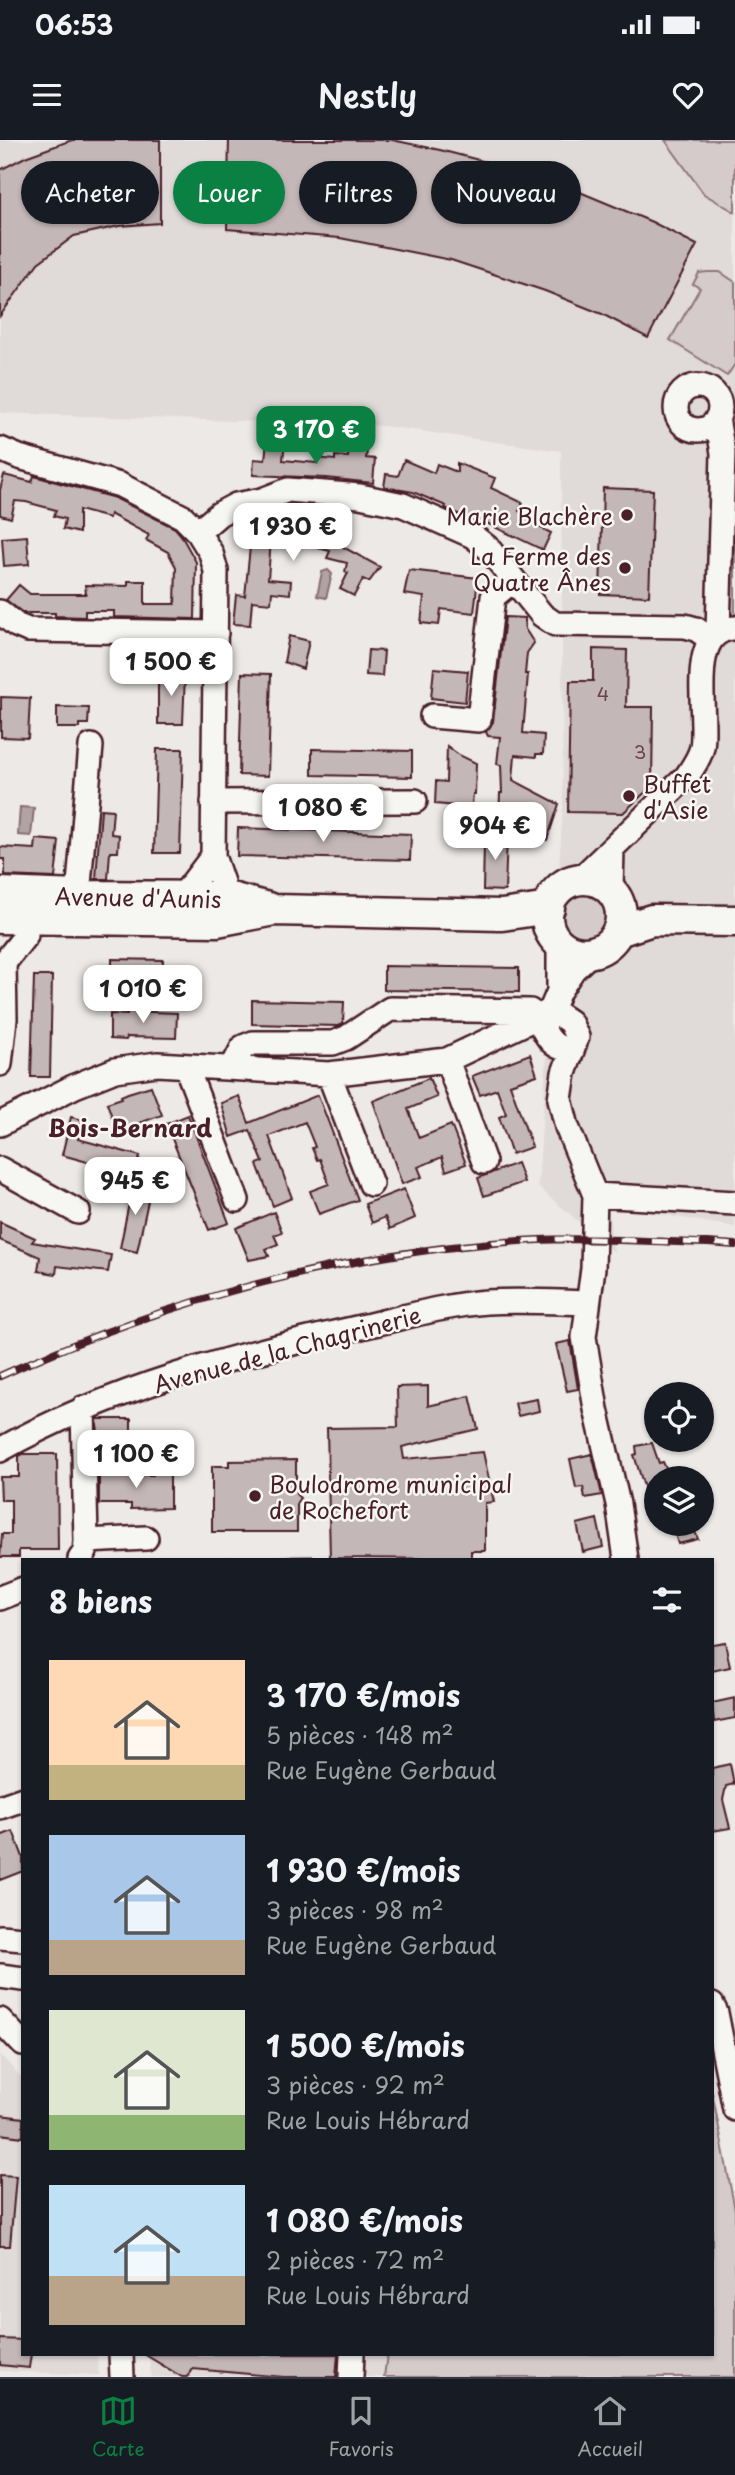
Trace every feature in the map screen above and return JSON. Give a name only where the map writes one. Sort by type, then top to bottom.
[{"type":"main road","points":[[616,909],[607,945],[591,953],[574,952],[553,928],[556,892],[579,880],[593,881],[616,909],[652,920],[735,921]]},
{"type":"main road","name":"Avenue d'Aunis","points":[[12,906],[78,896],[181,898],[222,909]]},
{"type":"main road","name":"Avenue d'Aunis","points":[[12,906],[502,915],[553,928]]},
{"type":"street","points":[[579,880],[687,776],[702,746],[703,654],[721,633],[723,453],[714,429]]},
{"type":"street","points":[[0,450],[127,487],[183,517],[198,532],[211,553],[216,571],[213,856],[222,909]]},
{"type":"street","points":[[198,532],[219,514],[236,505],[262,500],[288,490],[360,496],[404,505],[473,536],[488,548],[548,621],[555,624],[685,625],[721,633]]},
{"type":"street","points":[[432,716],[479,720],[493,597],[505,587],[516,583]]},
{"type":"street","points":[[0,612],[28,631],[216,633]]},
{"type":"street","points":[[78,896],[91,746]]},
{"type":"street","points":[[213,802],[415,801]]},
{"type":"street","points":[[612,849],[616,909]]},
{"type":"street","points":[[181,898],[213,856]]},
{"type":"street","points":[[0,1065],[5,1019],[2,960],[26,935],[12,906]]},
{"type":"street","points":[[553,928],[549,1007],[543,1029],[550,1042],[558,1049],[570,1050],[561,1099],[567,1128],[595,1195],[595,1240],[584,1336],[596,1409],[618,1504],[626,1558]]},
{"type":"street","points":[[0,1124],[75,1086],[115,1070],[157,1064],[329,1074],[447,1060],[549,1007],[573,970],[591,953]]},
{"type":"street","points":[[232,1068],[243,1047],[253,1044],[332,1043],[346,1038],[390,1009],[530,1011],[549,1007]]},
{"type":"street","points":[[447,1060],[484,1162]]},
{"type":"street","points":[[187,1066],[237,1200]]},
{"type":"street","points":[[329,1074],[371,1184]]},
{"type":"street","points":[[0,1169],[78,1212]]},
{"type":"street","points":[[595,1195],[735,1203]]},
{"type":"street","name":"Avenue de la Chagrinerie","points":[[0,1450],[83,1408],[183,1372],[315,1337],[454,1306],[486,1302],[588,1303]]},
{"type":"street","points":[[83,1408],[83,1550],[146,1538]]},
{"type":"street","points":[[0,1598],[21,1589]]},
{"type":"street","points":[[0,1807],[21,1800]]},
{"type":"street","points":[[0,1937],[21,1939]]},
{"type":"street","points":[[714,2009],[735,2109]]},
{"type":"street","points":[[0,2020],[21,2042]]},
{"type":"street","points":[[121,2356],[122,2377]]},
{"type":"street","points":[[351,2377],[352,2356]]},
{"type":"shaded area","points":[[0,140],[665,140],[704,194],[735,212],[735,1227],[607,1205],[614,1252],[538,1187],[563,808],[561,451],[385,426],[0,413]]},
{"type":"shaded area","points":[[665,140],[735,140],[735,212],[704,194]]},
{"type":"shaded area","points":[[720,272],[735,282],[735,364],[727,376],[670,340],[700,288],[693,284],[699,273]]},
{"type":"shaded area","points":[[729,458],[735,458],[735,617],[727,617]]},
{"type":"shaded area","points":[[328,570],[332,574],[326,598],[317,596],[322,572]]},
{"type":"shaded area","points":[[20,807],[34,808],[31,836],[18,835]]},
{"type":"shaded area","points":[[585,887],[604,894],[611,913],[604,932],[585,939],[566,932],[559,913],[566,894]]},
{"type":"shaded area","points":[[312,1556],[312,1558],[218,1558]]},
{"type":"shaded area","points":[[0,2055],[21,2077],[21,2356],[97,2356],[99,2375],[0,2371]]},
{"type":"shaded area","points":[[714,2102],[735,2210],[735,2377],[384,2377],[387,2356],[714,2356]]},
{"type":"shaded area","points":[[149,2356],[387,2356],[384,2377],[151,2377]]},
{"type":"building","points":[[72,140],[160,140],[160,223],[159,161],[21,161],[21,224],[146,224],[119,226],[74,236],[38,263],[0,316],[0,170],[25,157]]},
{"type":"building","points":[[229,140],[392,140],[483,161],[431,161],[431,224],[581,224],[581,192],[652,222],[697,245],[648,338],[602,314],[545,291],[451,260],[340,238],[227,229],[227,224],[285,224],[285,161],[229,161]]},
{"type":"building","points":[[267,441],[285,442],[283,460],[317,463],[317,458],[335,460],[335,456],[348,457],[349,449],[367,451],[366,458],[375,459],[373,483],[253,475],[254,459],[265,460]]},
{"type":"building","points":[[404,460],[434,473],[437,464],[457,472],[457,463],[495,478],[491,488],[523,503],[519,511],[538,520],[535,525],[551,533],[543,550],[413,492],[384,487],[386,474],[398,476]]},
{"type":"building","points":[[4,475],[32,482],[34,476],[115,498],[175,528],[196,562],[195,619],[114,617],[114,611],[85,611],[85,617],[23,613],[6,600],[19,585],[30,594],[86,594],[85,585],[128,586],[128,581],[145,581],[145,604],[175,604],[176,567],[168,552],[146,540],[149,535],[110,514],[109,518],[79,510],[79,533],[63,529],[65,519],[54,516],[56,510],[26,502],[15,501],[11,518],[0,515],[0,490]]},
{"type":"building","points":[[603,488],[653,490],[649,596],[600,594]]},
{"type":"building","points":[[249,520],[311,526],[346,535],[343,547],[380,567],[369,582],[363,579],[354,596],[340,589],[348,573],[345,572],[347,563],[327,558],[330,551],[310,546],[310,542],[271,539],[268,579],[291,581],[290,594],[272,592],[271,603],[252,601],[250,625],[233,624],[236,595],[245,596],[250,547],[247,547]]},
{"type":"building","points":[[27,536],[29,564],[4,566],[2,538]]},
{"type":"building","points":[[409,570],[478,578],[474,613],[441,609],[439,625],[421,623],[424,597],[404,594]]},
{"type":"building","points":[[505,617],[525,618],[525,629],[534,643],[527,653],[523,733],[544,735],[543,754],[536,754],[536,757],[515,755],[513,780],[559,804],[547,840],[535,836],[538,820],[499,819],[502,793],[501,765],[497,764],[500,737],[488,736],[486,732],[493,722]]},
{"type":"building","points":[[289,636],[309,641],[303,669],[284,662]]},
{"type":"building","points":[[593,649],[627,650],[626,707],[653,707],[652,786],[623,813],[568,812],[570,681],[593,681]]},
{"type":"building","points":[[368,650],[384,651],[382,676],[366,675]]},
{"type":"building","points":[[434,668],[468,671],[465,702],[431,698]]},
{"type":"building","points":[[158,672],[185,673],[183,724],[158,724]]},
{"type":"building","points":[[242,673],[271,674],[268,776],[239,775]]},
{"type":"building","points":[[1,697],[30,698],[28,738],[1,737]]},
{"type":"building","points":[[57,707],[89,708],[88,724],[79,724],[79,728],[57,728]]},
{"type":"building","points":[[447,746],[476,763],[471,816],[456,815],[457,806],[435,804],[436,781],[446,782]]},
{"type":"building","points":[[157,749],[183,749],[180,853],[154,853]]},
{"type":"building","points":[[312,749],[412,751],[412,777],[312,775]]},
{"type":"building","points":[[101,809],[113,810],[111,834],[119,835],[118,852],[110,852],[108,879],[96,879]]},
{"type":"building","points":[[238,828],[411,834],[410,860],[237,856]]},
{"type":"building","points":[[488,833],[507,834],[505,891],[483,890],[484,843],[487,843]]},
{"type":"building","points":[[36,839],[59,841],[55,878],[5,876],[5,859],[0,859],[0,847],[35,849]]},
{"type":"building","points":[[112,959],[163,960],[162,978],[112,977]]},
{"type":"building","points":[[384,966],[519,968],[519,992],[384,990]]},
{"type":"building","points":[[34,976],[52,976],[50,1077],[31,1077]]},
{"type":"building","points":[[252,1000],[344,1002],[343,1023],[339,1026],[252,1024]]},
{"type":"building","points":[[127,1011],[177,1013],[176,1038],[110,1039],[110,1014],[127,1015]]},
{"type":"building","points":[[530,1054],[537,1075],[510,1084],[532,1147],[512,1154],[499,1117],[506,1114],[497,1089],[480,1095],[472,1076]]},
{"type":"building","points":[[429,1078],[437,1097],[408,1109],[419,1138],[451,1125],[466,1164],[446,1171],[442,1157],[418,1167],[422,1177],[402,1184],[373,1101]]},
{"type":"building","points":[[151,1086],[162,1115],[117,1131],[107,1103]]},
{"type":"building","points":[[318,1095],[358,1200],[319,1214],[310,1191],[329,1184],[320,1159],[317,1160],[312,1148],[315,1147],[305,1122],[269,1136],[292,1198],[273,1206],[257,1164],[263,1162],[250,1130],[231,1137],[221,1103],[239,1096],[249,1123]]},
{"type":"building","points":[[188,1115],[229,1223],[209,1230],[166,1124]]},
{"type":"building","points":[[71,1117],[83,1120],[78,1139],[140,1156],[135,1175],[62,1155]]},
{"type":"building","points":[[517,1163],[524,1182],[484,1196],[478,1178]]},
{"type":"building","points":[[133,1183],[151,1187],[137,1252],[120,1248]]},
{"type":"building","points":[[404,1189],[415,1218],[390,1229],[385,1217],[372,1223],[365,1204]]},
{"type":"building","points":[[274,1212],[282,1232],[274,1235],[278,1244],[266,1249],[269,1256],[249,1260],[236,1228]]},
{"type":"building","points":[[0,1222],[35,1238],[32,1242],[111,1255],[108,1272],[57,1266],[56,1274],[38,1271],[40,1257],[0,1240]]},
{"type":"building","points":[[570,1341],[578,1389],[567,1391],[556,1344]]},
{"type":"building","points":[[428,1386],[428,1406],[470,1396],[478,1429],[402,1447],[404,1459],[483,1452],[494,1502],[485,1503],[485,1551],[471,1551],[471,1558],[330,1558],[327,1428],[398,1427],[397,1387]]},
{"type":"building","points":[[537,1399],[539,1411],[518,1416],[515,1403]]},
{"type":"building","points":[[97,1419],[131,1419],[131,1442],[114,1442],[114,1435],[98,1435]]},
{"type":"building","points":[[644,1444],[644,1452],[655,1452],[659,1463],[663,1462],[665,1466],[644,1466],[644,1487],[634,1455],[637,1454],[636,1446]]},
{"type":"building","points":[[57,1454],[58,1550],[19,1550],[19,1557],[0,1557],[2,1534],[11,1534],[11,1500],[1,1500],[0,1477],[19,1477],[19,1456]]},
{"type":"building","points":[[592,1454],[602,1495],[585,1498],[583,1487],[576,1488],[570,1459]]},
{"type":"building","name":"Boulodrome municipal de Rochefort","points":[[296,1460],[296,1494],[300,1498],[297,1502],[297,1532],[212,1532],[212,1466],[229,1466],[229,1461]]},
{"type":"building","points":[[153,1472],[170,1472],[170,1508],[131,1509],[131,1504],[99,1504],[99,1475],[153,1475]]},
{"type":"building","points":[[597,1519],[603,1547],[583,1552],[577,1524]]},
{"type":"building","points":[[676,1536],[697,1536],[698,1539],[678,1544]]},
{"type":"building","points":[[725,1642],[730,1667],[714,1671],[714,1644]]},
{"type":"building","points":[[735,1698],[735,1718],[714,1722],[714,1703]]},
{"type":"building","points":[[730,1764],[734,1784],[726,1786],[723,1800],[730,1828],[714,1831],[714,1768]]},
{"type":"building","points":[[13,1831],[21,1852],[21,1872],[0,1880],[0,1836]]},
{"type":"building","points":[[0,2115],[21,2118],[21,2137],[0,2134]]},
{"type":"building","points":[[0,2175],[16,2176],[10,2246],[0,2246]]},
{"type":"building","points":[[0,2339],[21,2340],[21,2356],[31,2356],[29,2368],[0,2365]]},
{"type":"building","points":[[147,2356],[338,2356],[336,2377],[284,2377],[193,2369],[188,2377],[182,2377]]},
{"type":"railway","points":[[0,1376],[64,1348],[195,1302],[263,1282],[399,1254],[468,1245],[559,1239],[735,1245]]},
{"type":"place","name":"Marie Blachère","points":[[627,515]]},
{"type":"place","name":"La Ferme des Quatre Ânes","points":[[625,568]]},
{"type":"place","name":"Buffet d'Asie","points":[[629,796]]},
{"type":"place","name":"Boulodrome municipal de Rochefort","points":[[255,1496]]},
{"type":"district","name":"Bois-Bernard","points":[[130,1127]]}]
